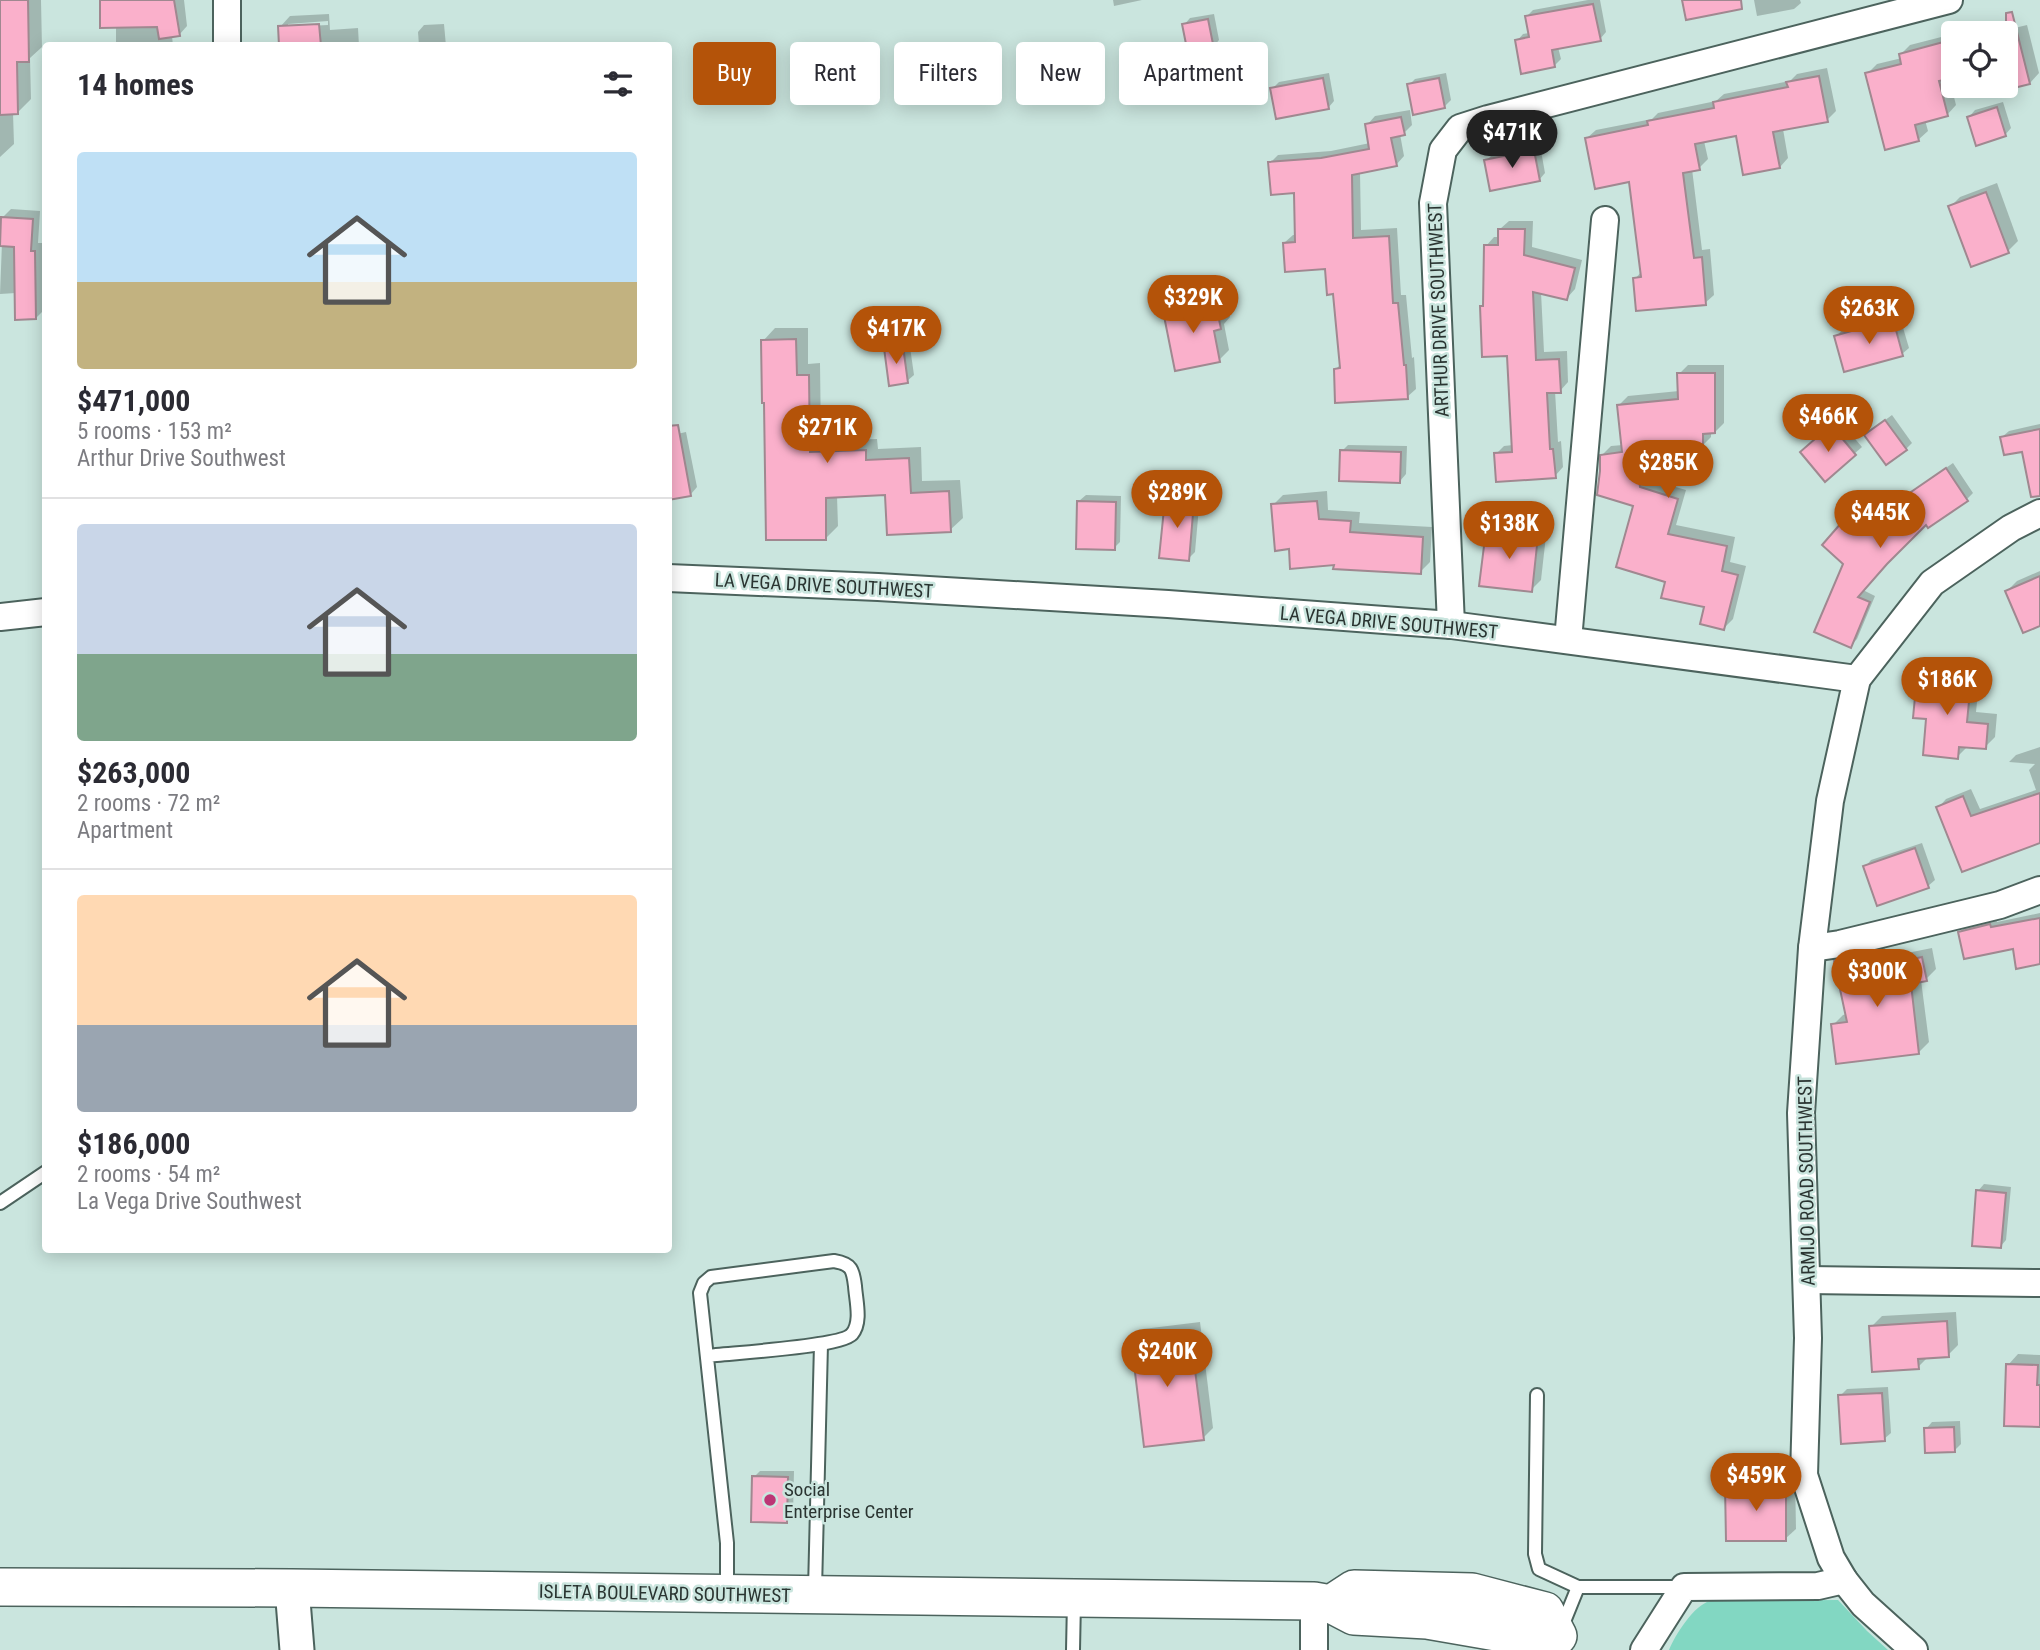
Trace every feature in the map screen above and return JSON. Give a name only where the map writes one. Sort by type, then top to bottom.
[{"type":"main road","name":"ISLETA BOULEVARD SOUTHWEST","points":[[0,1587],[1074,1597],[1323,1603],[1353,1616],[1427,1619],[1572,1643]]},
{"type":"street","points":[[227,0],[227,42]]},
{"type":"street","name":"ARTHUR DRIVE SOUTHWEST","points":[[1451,625],[1433,203],[1443,150],[1461,128],[1501,116],[1949,0]]},
{"type":"street","points":[[1568,640],[1605,219]]},
{"type":"street","points":[[1857,679],[1932,583],[2011,528],[2040,513]]},
{"type":"street","name":"LA VEGA DRIVE SOUTHWEST","points":[[672,578],[1168,604],[1451,625],[1857,679]]},
{"type":"street","points":[[0,617],[42,612]]},
{"type":"street","name":"ARMIJO ROAD SOUTHWEST","points":[[1857,679],[1830,801],[1812,948],[1801,1113],[1808,1338],[1804,1475],[1830,1558],[1863,1604],[1914,1650]]},
{"type":"street","points":[[1812,948],[1840,944],[2000,905],[2040,890]]},
{"type":"street","points":[[1807,1280],[2040,1283]]},
{"type":"street","points":[[1644,1650],[1684,1587],[1818,1586],[1844,1580]]},
{"type":"street","points":[[292,1588],[297,1650]]},
{"type":"street","points":[[1314,1650],[1323,1603]]},
{"type":"lane","points":[[0,1203],[42,1175]]},
{"type":"lane","points":[[707,1356],[846,1339],[853,1333],[857,1320],[853,1271],[845,1263],[834,1261],[710,1277],[700,1293],[727,1543],[727,1593]]},
{"type":"lane","points":[[815,1594],[821,1344]]},
{"type":"lane","points":[[1537,1395],[1535,1554],[1539,1569],[1578,1587],[1684,1587]]},
{"type":"lane","points":[[1572,1643],[1578,1587]]},
{"type":"lane","points":[[1073,1650],[1074,1597]]},
{"type":"green space","points":[[1838,1600],[1888,1650],[1669,1650],[1692,1614],[1710,1601]]},
{"type":"building","points":[[0,0],[28,0],[29,62],[17,62],[18,114],[0,115]]},
{"type":"building","points":[[100,0],[174,0],[180,36],[159,39],[157,27],[100,28]]},
{"type":"building","points":[[1682,0],[1741,0],[1742,9],[1686,20]]},
{"type":"building","points":[[1593,4],[1601,41],[1552,50],[1555,67],[1521,74],[1515,40],[1529,37],[1525,16]]},
{"type":"building","points":[[2012,12],[2014,21],[2006,21],[2006,13]]},
{"type":"building","points":[[1208,19],[1213,42],[1186,42],[1182,24]]},
{"type":"building","points":[[319,24],[321,42],[279,42],[278,26]]},
{"type":"building","points":[[2018,36],[2030,84],[2018,87]]},
{"type":"building","points":[[1941,43],[1939,81],[1941,98],[1943,98],[1948,116],[1915,125],[1919,141],[1885,150],[1865,73],[1901,64],[1899,54]]},
{"type":"building","points":[[1819,76],[1828,122],[1773,132],[1780,168],[1743,175],[1736,136],[1695,144],[1700,170],[1683,173],[1694,258],[1702,257],[1706,305],[1636,311],[1633,278],[1641,277],[1629,182],[1595,189],[1585,138],[1648,125],[1647,121],[1714,108],[1713,102],[1788,87],[1786,82]]},
{"type":"building","points":[[1323,78],[1329,109],[1276,119],[1270,88]]},
{"type":"building","points":[[1439,78],[1445,108],[1413,115],[1407,84]]},
{"type":"building","points":[[1997,107],[2006,136],[1976,146],[1967,117]]},
{"type":"building","points":[[1401,117],[1405,135],[1391,138],[1397,166],[1352,175],[1353,238],[1389,236],[1393,303],[1398,303],[1408,399],[1335,403],[1334,369],[1340,368],[1333,294],[1327,295],[1325,269],[1285,272],[1283,243],[1295,242],[1294,193],[1271,195],[1268,162],[1321,158],[1369,149],[1365,124]]},
{"type":"building","points":[[1534,150],[1540,181],[1490,191],[1484,160]]},
{"type":"building","points":[[1986,192],[2009,253],[1971,267],[1948,206]]},
{"type":"building","points":[[1,217],[33,219],[31,251],[35,251],[36,319],[15,320],[14,247],[0,246]]},
{"type":"building","points":[[1498,229],[1525,229],[1524,255],[1575,268],[1567,300],[1533,292],[1536,360],[1559,359],[1561,393],[1547,393],[1550,449],[1553,449],[1556,478],[1496,482],[1494,453],[1512,452],[1507,356],[1482,357],[1480,306],[1483,306],[1484,245],[1498,245]]},
{"type":"building","points":[[1215,300],[1221,329],[1214,331],[1220,362],[1175,371],[1163,311]]},
{"type":"building","points":[[1893,319],[1903,356],[1844,372],[1834,336]]},
{"type":"building","points":[[796,339],[797,375],[809,375],[810,452],[866,450],[866,460],[909,458],[911,493],[949,491],[951,532],[887,535],[885,495],[826,498],[826,540],[766,540],[761,340]]},
{"type":"building","points":[[903,346],[908,383],[889,386],[884,348]]},
{"type":"building","points":[[1677,373],[1715,373],[1715,433],[1703,434],[1703,448],[1672,449],[1673,452],[1636,456],[1640,487],[1678,499],[1668,534],[1727,546],[1722,571],[1738,575],[1724,630],[1700,624],[1704,607],[1661,598],[1665,582],[1616,567],[1633,506],[1597,495],[1600,455],[1622,452],[1617,405],[1678,399]]},
{"type":"building","points":[[1885,420],[1907,450],[1886,465],[1864,435]]},
{"type":"building","points":[[678,425],[691,496],[672,499],[672,426]]},
{"type":"building","points":[[1831,425],[1856,455],[1825,482],[1800,452]]},
{"type":"building","points":[[2040,429],[2040,496],[2031,497],[2022,452],[2004,455],[2000,437]]},
{"type":"building","points":[[1340,450],[1401,452],[1400,483],[1339,481]]},
{"type":"building","points":[[1946,468],[1968,501],[1928,528],[1926,525],[1858,597],[1870,602],[1851,648],[1814,632],[1843,564],[1822,545],[1842,522],[1852,531],[1886,498],[1892,505]]},
{"type":"building","points":[[1165,499],[1194,502],[1189,561],[1159,558]]},
{"type":"building","points":[[1077,501],[1116,502],[1115,550],[1076,549]]},
{"type":"building","points":[[1317,501],[1319,519],[1351,521],[1350,532],[1423,537],[1421,574],[1333,569],[1334,565],[1290,569],[1289,549],[1275,551],[1271,504]]},
{"type":"building","points":[[1486,530],[1538,536],[1532,592],[1479,586]]},
{"type":"building","points":[[2040,576],[2040,626],[2023,633],[2005,591]]},
{"type":"building","points":[[1917,676],[1971,681],[1967,722],[1988,724],[1986,749],[1959,747],[1958,759],[1923,755],[1926,719],[1913,718]]},
{"type":"building","points":[[2040,793],[2040,843],[1962,872],[1936,807],[1963,796],[1971,816]]},
{"type":"building","points":[[1915,848],[1929,888],[1877,906],[1863,866]]},
{"type":"building","points":[[2040,918],[2040,964],[2016,969],[2013,949],[1964,959],[1958,932],[1990,924],[1991,927]]},
{"type":"building","points":[[1874,953],[1877,967],[1922,957],[1927,981],[1911,984],[1919,1054],[1836,1064],[1831,1024],[1847,1022],[1834,961]]},
{"type":"building","points":[[1976,1190],[2006,1193],[2001,1248],[1972,1246]]},
{"type":"building","points":[[1947,1321],[1949,1357],[1918,1359],[1919,1369],[1872,1372],[1869,1326]]},
{"type":"building","points":[[1190,1331],[1204,1440],[1144,1447],[1131,1339]]},
{"type":"building","points":[[2006,1364],[2038,1365],[2040,1427],[2004,1426]]},
{"type":"building","points":[[1882,1393],[1885,1441],[1841,1444],[1838,1395]]},
{"type":"building","points":[[1954,1427],[1955,1452],[1925,1453],[1924,1428]]},
{"type":"building","name":"Social Enterprise Center","points":[[752,1476],[788,1477],[787,1523],[751,1522]]},
{"type":"building","points":[[1725,1485],[1786,1485],[1786,1541],[1726,1541]]},
{"type":"place","name":"Social Enterprise Center","points":[[770,1500]]}]
